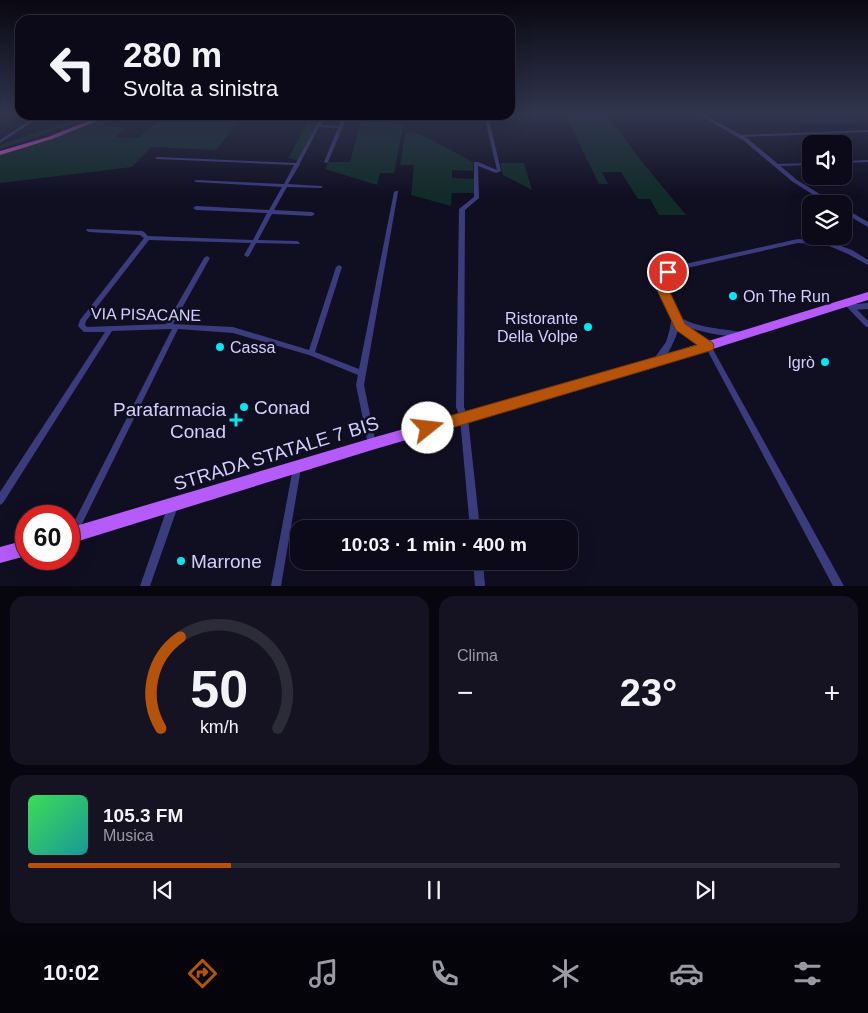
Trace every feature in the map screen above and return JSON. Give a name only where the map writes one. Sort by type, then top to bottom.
[{"type":"highway","points":[[0,152],[31,141]]},
{"type":"main road","name":"STRADA STATALE 7 BIS","points":[[80,533],[372,444],[746,335],[868,296]]},
{"type":"main road","points":[[0,556],[15,551]]},
{"type":"street","points":[[247,255],[310,141]]},
{"type":"street","points":[[326,162],[335,141]]},
{"type":"street","points":[[474,520],[464,418],[460,408],[462,209],[477,198],[476,163],[496,172],[499,171],[492,141]]},
{"type":"street","points":[[747,141],[795,180],[819,195]]},
{"type":"street","points":[[157,158],[298,164]]},
{"type":"street","points":[[852,162],[868,161]]},
{"type":"street","points":[[777,166],[802,165]]},
{"type":"street","points":[[196,181],[322,187]]},
{"type":"street","points":[[372,444],[360,385],[396,192]]},
{"type":"street","points":[[196,208],[312,214]]},
{"type":"street","points":[[852,216],[868,225]]},
{"type":"street","points":[[88,230],[142,233],[147,238],[297,243]]},
{"type":"street","name":"VIA PISACANE","points":[[147,238],[83,320],[81,326],[86,330],[172,327],[232,330],[312,353],[362,373]]},
{"type":"street","points":[[839,586],[708,346],[680,327],[661,286],[662,279],[668,272],[676,268],[808,240],[838,246],[867,263]]},
{"type":"street","points":[[80,516],[172,327],[208,258]]},
{"type":"street","points":[[312,353],[339,267]]},
{"type":"street","points":[[847,303],[855,307],[868,306]]},
{"type":"street","points":[[847,303],[868,325]]},
{"type":"street","points":[[675,316],[686,324],[704,330],[746,335]]},
{"type":"street","points":[[656,362],[670,344],[673,336],[675,316]]},
{"type":"street","points":[[0,500],[110,329]]},
{"type":"street","points":[[276,586],[297,468]]},
{"type":"street","points":[[146,586],[173,506]]},
{"type":"street","points":[[479,570],[480,586]]},
{"type":"green space","points":[[11,141],[23,141],[0,149],[0,145]]},
{"type":"green space","points":[[39,141],[223,141],[216,150],[151,147],[132,167],[0,183],[0,155]]},
{"type":"green space","points":[[297,141],[309,141],[299,161],[288,158]]},
{"type":"green space","points":[[356,141],[400,141],[394,173],[380,173],[377,185],[325,169],[328,162],[350,162]]},
{"type":"green space","points":[[404,141],[434,141],[473,162],[473,171],[452,170],[452,178],[474,179],[474,193],[452,193],[451,206],[411,195],[414,165],[400,165]]},
{"type":"green space","points":[[578,141],[627,141],[686,215],[659,215],[650,199],[638,199],[621,172],[602,172],[608,184],[599,184]]},
{"type":"green space","points":[[500,163],[524,163],[532,190],[503,175]]},
{"type":"place","name":"On The Run","points":[[733,296]]},
{"type":"place","name":"Ristorante Della Volpe","points":[[588,327]]},
{"type":"place","name":"Cassa","points":[[220,347]]},
{"type":"place","name":"Igrò","points":[[825,362]]},
{"type":"place","name":"Conad","points":[[244,407]]},
{"type":"place","name":"Parafarmacia Conad","points":[[236,420]]},
{"type":"place","name":"Marrone","points":[[181,561]]},
{"type":"route","points":[[428,428],[708,346],[680,327],[661,286],[662,279],[668,272]]}]
